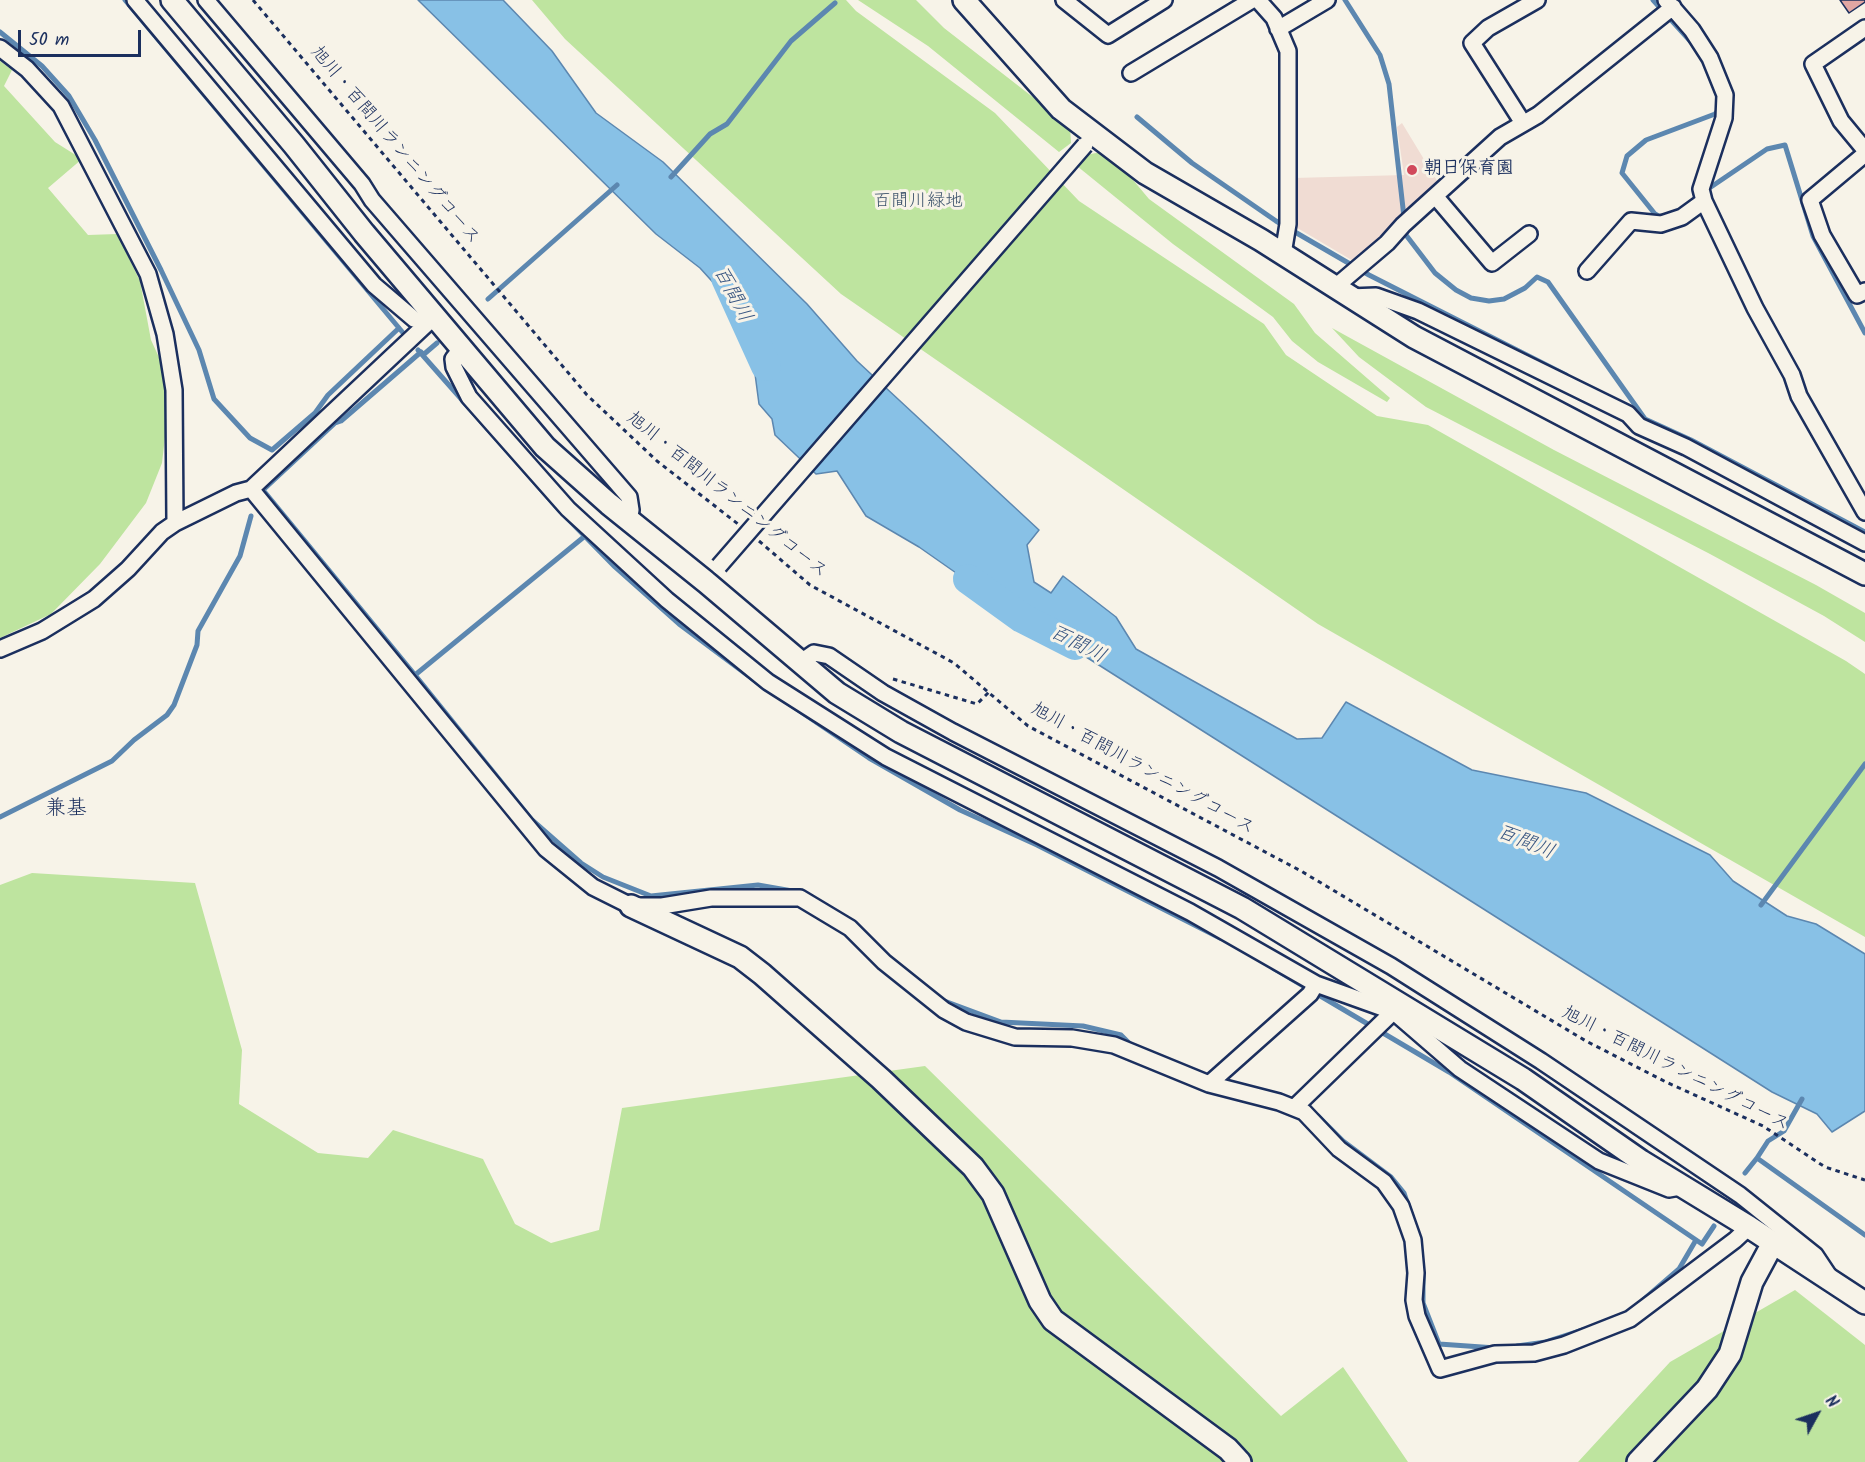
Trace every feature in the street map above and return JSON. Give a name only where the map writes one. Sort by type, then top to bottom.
[{"type":"street","points":[[135,0],[374,285],[414,319],[431,320]]},
{"type":"street","points":[[172,0],[431,320],[461,349],[545,447],[628,519],[713,574],[801,662],[837,693],[901,732],[1242,908],[1398,1008],[1523,1079],[1683,1186],[1865,1303]]},
{"type":"street","points":[[206,0],[362,184],[372,200],[629,497],[631,510],[628,519]]},
{"type":"street","points":[[964,0],[1089,140],[1283,254],[1414,337],[1865,573]]},
{"type":"street","points":[[976,0],[986,22]]},
{"type":"street","points":[[1064,0],[1108,35],[1164,0]]},
{"type":"street","points":[[1131,73],[1252,0]]},
{"type":"street","points":[[1258,0],[1274,18],[1288,51],[1288,228],[1283,254]]},
{"type":"street","points":[[1278,29],[1327,0]]},
{"type":"street","points":[[1523,123],[1472,43],[1488,28],[1535,1]]},
{"type":"street","points":[[1340,292],[1358,268],[1500,137],[1538,115],[1667,8],[1692,30],[1710,58],[1725,95],[1724,118],[1702,195],[1682,217],[1661,224],[1632,221],[1587,271]]},
{"type":"street","points":[[1865,28],[1813,63],[1841,121],[1865,152],[1810,200],[1822,235],[1857,295],[1865,291]]},
{"type":"street","points":[[0,48],[27,69],[62,106],[148,274],[165,334],[174,390],[175,523]]},
{"type":"street","points":[[713,574],[1089,140]]},
{"type":"street","points":[[1702,195],[1755,308],[1792,375],[1799,396],[1865,512]]},
{"type":"street","points":[[1436,197],[1492,263],[1529,234]]},
{"type":"street","points":[[1340,292],[1376,296],[1418,311],[1628,414],[1639,426],[1686,447],[1865,543]]},
{"type":"street","points":[[0,649],[42,631],[94,599],[128,569],[162,532],[175,523],[251,489],[431,320]]},
{"type":"street","points":[[461,349],[453,359],[454,367],[469,397],[568,509],[667,600],[768,682],[886,757],[1190,912],[1313,989],[1398,1008]]},
{"type":"street","points":[[251,489],[546,849],[593,887],[740,957],[762,974],[897,1095],[973,1167],[993,1194],[1041,1301],[1053,1320],[1228,1449],[1240,1462]]},
{"type":"street","points":[[801,662],[814,653],[829,656],[883,693],[953,732],[1218,868],[1391,966],[1541,1061],[1740,1195],[1815,1255],[1834,1284]]},
{"type":"street","points":[[631,906],[662,906],[711,898],[800,898],[850,928],[901,976],[944,1010],[966,1022],[1015,1036],[1072,1038],[1114,1045],[1209,1084],[1295,1107],[1304,1112],[1340,1149],[1358,1160],[1394,1194],[1413,1240],[1416,1274],[1414,1300],[1417,1317],[1440,1369],[1495,1354],[1534,1353],[1564,1345],[1630,1319],[1749,1227]]},
{"type":"street","points":[[1209,1084],[1313,989]]},
{"type":"street","points":[[1295,1107],[1398,1008]]},
{"type":"street","points":[[1638,1462],[1707,1389],[1730,1354],[1752,1282],[1773,1243]]},
{"type":"path","name":"旭川・百間川ランニングコース","points":[[253,0],[503,296],[612,421],[657,460],[740,525]]},
{"type":"path","name":"旭川・百間川ランニングコース","points":[[759,540],[810,585],[954,663],[1028,726],[1301,871],[1586,1041],[1771,1131],[1825,1167],[1865,1180]]},
{"type":"path","points":[[887,677],[976,704],[989,692]]},
{"type":"shaded area","points":[[1402,123],[1439,184],[1408,211],[1400,214],[1400,222],[1355,262],[1294,226],[1294,178],[1404,175],[1397,127]]},
{"type":"green space","name":"百間川緑地","points":[[532,0],[846,0],[856,11],[995,113],[1079,201],[1264,324],[1286,355],[1377,416],[1428,425],[1846,661],[1865,674],[1865,937],[1318,624],[841,294],[565,39]]},
{"type":"green space","points":[[858,0],[916,0],[944,28],[1070,126],[1071,143],[1059,152],[928,46]]},
{"type":"green space","points":[[0,61],[12,70],[4,86],[55,142],[82,159],[48,188],[88,235],[117,234],[140,281],[151,340],[163,366],[168,411],[162,463],[146,503],[100,564],[51,614],[0,638]]},
{"type":"green space","points":[[1101,152],[1123,168],[1149,199],[1294,304],[1315,333],[1390,398],[1387,402],[1318,362],[1292,341],[1273,317],[1173,244],[1077,166],[1086,155]]},
{"type":"green space","points":[[1332,328],[1554,450],[1816,585],[1865,613],[1865,642],[1824,616],[1710,554],[1426,407],[1359,357]]},
{"type":"green space","points":[[32,873],[195,883],[242,1050],[239,1104],[318,1153],[368,1158],[393,1130],[483,1159],[515,1224],[551,1243],[599,1230],[622,1108],[925,1066],[1281,1416],[1343,1367],[1408,1462],[0,1462],[0,885]]},
{"type":"green space","points":[[1795,1290],[1865,1345],[1865,1462],[1578,1462],[1670,1362]]},
{"type":"water","points":[[418,0],[503,0],[552,51],[596,113],[663,162],[807,304],[857,361],[1039,530],[1027,545],[1034,582],[1051,593],[1063,576],[1116,617],[1136,649],[1297,739],[1322,738],[1346,702],[1472,770],[1586,793],[1710,855],[1733,881],[1787,916],[1816,924],[1865,954],[1865,1111],[1832,1132],[1817,1114],[1772,1092],[979,589],[919,547],[866,516],[837,471],[816,474],[775,435],[772,419],[759,404],[748,321],[700,268],[656,234]]},
{"type":"building","points":[[1840,0],[1865,0],[1865,2],[1849,13]]},
{"type":"waterway","points":[[125,0],[404,334]]},
{"type":"waterway","points":[[1345,0],[1380,55],[1389,84],[1406,235],[1435,273],[1456,290],[1471,298],[1489,301],[1504,299],[1525,288],[1537,277],[1548,282],[1645,419],[1691,440],[1865,532]]},
{"type":"waterway","points":[[1653,0],[1692,43]]},
{"type":"waterway","points":[[671,177],[710,134],[727,124],[791,41],[835,3]]},
{"type":"waterway","points":[[0,32],[42,66],[69,96],[95,140],[161,270],[199,350],[214,399],[250,438],[272,450],[315,413],[328,395],[399,328]]},
{"type":"waterway","points":[[1662,218],[1655,214],[1622,173],[1627,156],[1646,140],[1715,114],[1719,109]]},
{"type":"waterway","points":[[1137,117],[1192,163],[1276,221],[1369,275],[1566,375]]},
{"type":"waterway","points":[[1705,191],[1767,149],[1785,145],[1813,236],[1865,333]]},
{"type":"waterway","points":[[488,299],[617,185]]},
{"type":"waterway","name":"百間川","points":[[726,278],[766,366]]},
{"type":"waterway","points":[[423,355],[437,343]]},
{"type":"waterway","points":[[418,350],[560,511]]},
{"type":"waterway","points":[[262,491],[335,423],[341,421],[421,352]]},
{"type":"waterway","points":[[263,490],[415,675],[585,536]]},
{"type":"waterway","points":[[0,817],[112,761],[134,740],[167,715],[174,705],[197,645],[198,631],[240,556],[251,516]]},
{"type":"waterway","points":[[566,517],[615,567],[679,624],[766,689]]},
{"type":"waterway","name":"百間川","points":[[968,579],[1022,618],[1075,645]]},
{"type":"waterway","points":[[415,675],[532,820],[581,863],[603,877],[651,896],[758,885],[798,892]]},
{"type":"waterway","points":[[779,697],[869,758],[960,810],[1037,845],[1220,938]]},
{"type":"waterway","points":[[1761,905],[1865,764]]},
{"type":"waterway","points":[[1273,968],[1449,1072],[1702,1244],[1714,1226]]},
{"type":"waterway","points":[[939,999],[1001,1022],[1083,1026],[1121,1035],[1130,1044]]},
{"type":"waterway","points":[[1757,1158],[1768,1141],[1784,1131],[1802,1099]]},
{"type":"waterway","points":[[1318,1116],[1343,1141],[1391,1177],[1404,1193],[1418,1234]]},
{"type":"waterway","points":[[1745,1173],[1757,1158],[1865,1235]]},
{"type":"waterway","points":[[1642,1301],[1679,1269],[1696,1240]]},
{"type":"waterway","points":[[1423,1275],[1423,1303],[1439,1344],[1496,1348]]},
{"type":"waterway","points":[[1517,1346],[1546,1342],[1583,1330]]},
{"type":"place","name":"朝日保育園","points":[[1412,170]]},
{"type":"district","name":"兼基","points":[[66,810]]}]
